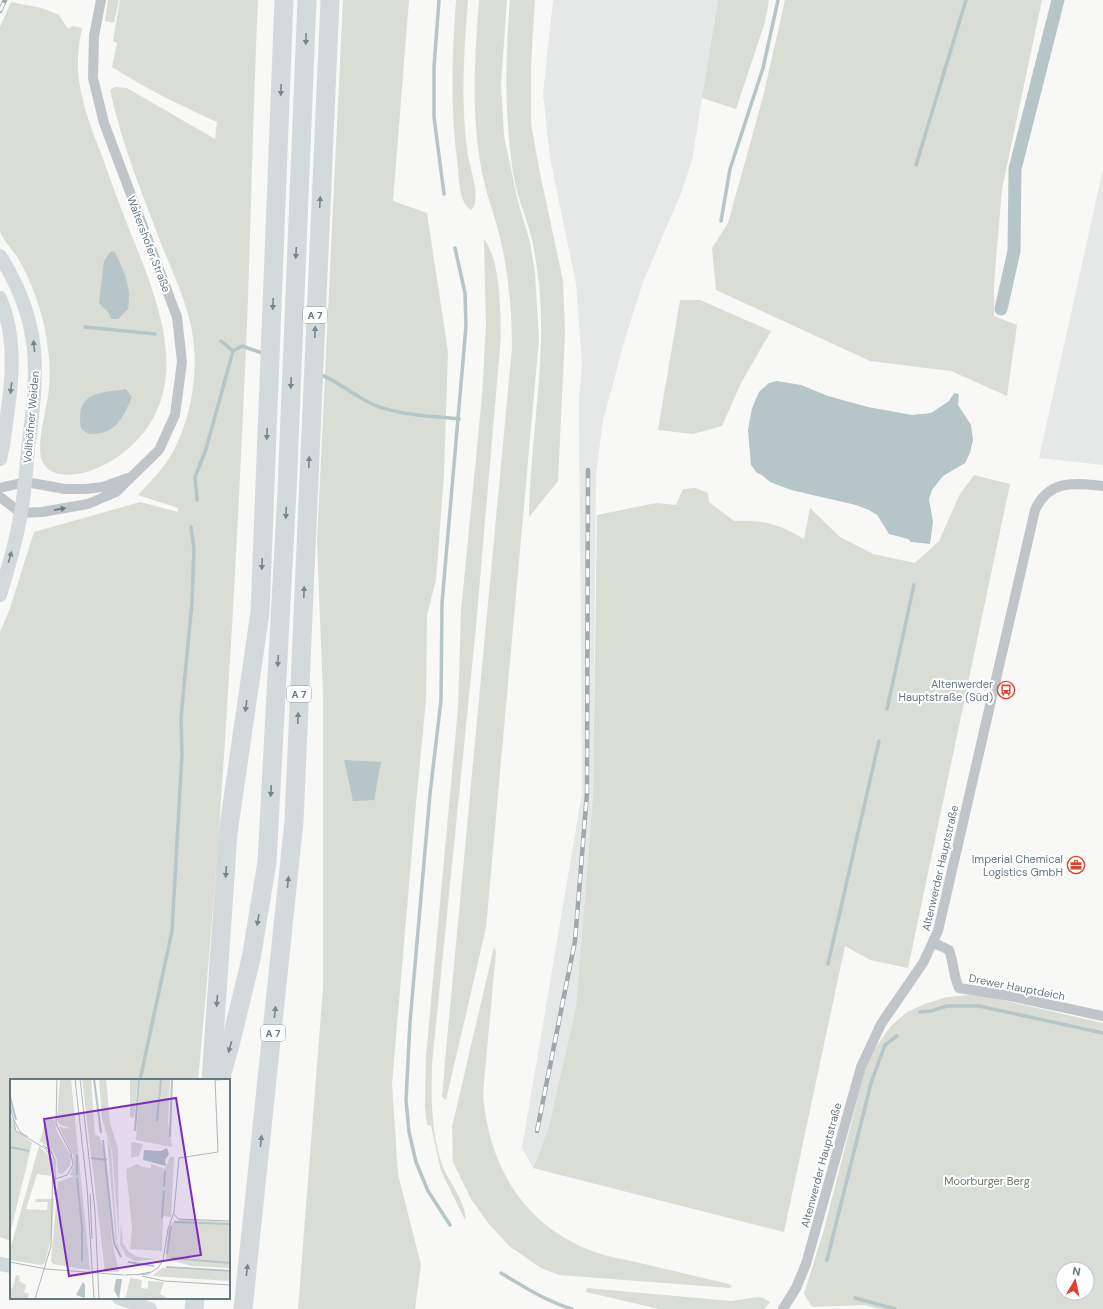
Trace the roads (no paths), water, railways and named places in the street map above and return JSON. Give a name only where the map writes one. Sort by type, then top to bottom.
[{"type":"highway","points":[[211,1079],[228,833],[260,612],[284,0]]},
{"type":"highway","name":"A 7","points":[[220,1079],[251,959],[267,862],[280,622],[307,0]]},
{"type":"highway","name":"A 7","points":[[243,1309],[294,821],[330,0]]},
{"type":"main road","name":"Vollhöfner Weiden","points":[[0,256],[23,299],[34,342],[36,382],[26,482],[21,513]]},
{"type":"main road","name":"Vollhöfner Weiden","points":[[0,298],[10,332],[13,361],[10,398],[0,459]]},
{"type":"main road","points":[[0,595],[21,513]]},
{"type":"main road","points":[[0,1264],[10,1266]]},
{"type":"main road","points":[[122,1299],[150,1309]]},
{"type":"street","name":"Waltershofer Straße","points":[[21,513],[42,512],[88,504],[116,492],[159,450],[175,415],[182,362],[178,317],[104,123],[93,78],[94,36],[101,0]]},
{"type":"street","name":"Waltershofer Straße","points":[[0,488],[26,482],[65,489],[86,489],[103,487],[132,477]]},
{"type":"street","name":"Altenwerder Hauptstraße","points":[[783,1309],[796,1288],[806,1264],[855,1086],[866,1056],[888,1013],[912,980],[934,943],[943,913],[994,681],[1035,510],[1044,494],[1056,487],[1083,484],[1103,486]]},
{"type":"street","points":[[0,497],[21,513]]},
{"type":"street","name":"Drewer Hauptdeich","points":[[934,943],[949,950],[954,962],[954,979],[959,988],[1010,996],[1103,1016]]},
{"type":"waterway","points":[[439,0],[434,67],[434,117],[444,194]]},
{"type":"waterway","points":[[721,221],[730,169],[763,68],[778,0]]},
{"type":"waterway","points":[[916,165],[966,0]]},
{"type":"waterway","points":[[1001,309],[1014,251],[1015,169],[1058,0]]},
{"type":"waterway","points":[[450,1225],[428,1191],[416,1162],[409,1132],[406,1100],[410,1022],[430,794],[441,700],[442,603],[466,326],[465,293],[455,248]]},
{"type":"waterway","points":[[85,327],[155,334]]},
{"type":"waterway","points":[[197,500],[195,477],[206,449],[233,351],[221,341]]},
{"type":"waterway","points":[[233,351],[242,346],[265,354]]},
{"type":"waterway","points":[[319,374],[333,380],[364,400],[380,407],[402,413],[459,419]]},
{"type":"waterway","points":[[140,1079],[172,931],[182,754],[181,718],[192,602],[194,549],[191,527]]},
{"type":"waterway","points":[[887,709],[914,585]]},
{"type":"waterway","points":[[828,964],[879,741]]},
{"type":"waterway","points":[[920,1012],[931,1011],[947,1006],[979,1006],[1103,1033]]},
{"type":"waterway","points":[[827,1260],[871,1083],[885,1045],[897,1036]]},
{"type":"waterway","points":[[501,1273],[544,1298],[572,1309]]},
{"type":"waterway","points":[[855,1298],[895,1309]]},
{"type":"railway","points":[[0,11],[5,0]]},
{"type":"railway","points":[[537,1131],[575,941],[587,793],[588,470]]},
{"type":"place","name":"Altenwerder Hauptstraße (Süd)","points":[[1006,690]]},
{"type":"place","name":"Imperial Chemical Logistics GmbH","points":[[1076,865]]},
{"type":"park label","name":"Moorburger Berg","points":[[987,1181]]}]
